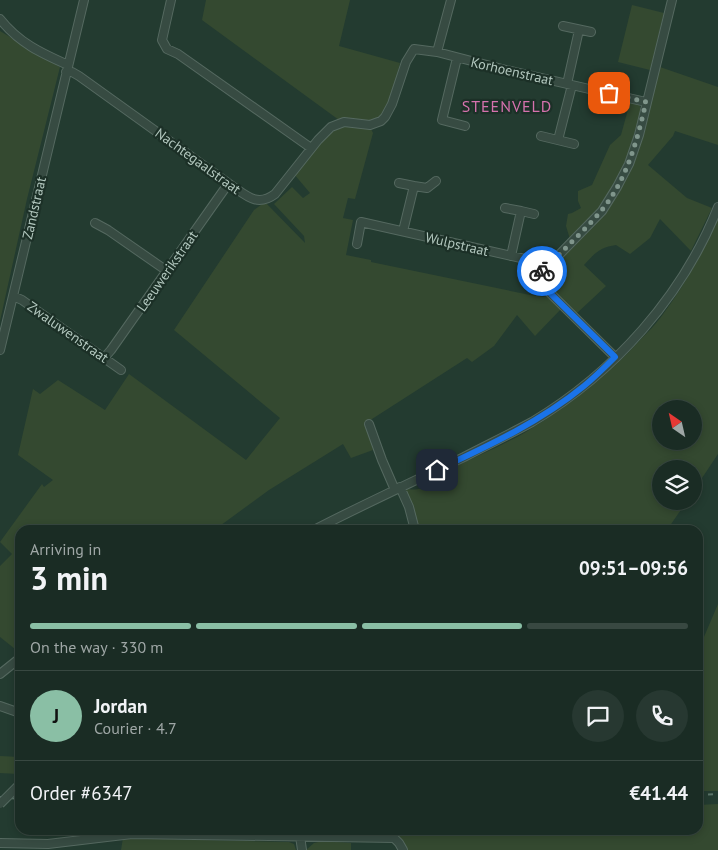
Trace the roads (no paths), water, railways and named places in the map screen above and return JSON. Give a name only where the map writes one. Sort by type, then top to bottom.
[{"type":"street","name":"Zandstraat","points":[[0,350],[84,0]]},
{"type":"street","points":[[171,0],[162,40],[167,49],[178,54],[311,148]]},
{"type":"street","points":[[437,52],[451,0]]},
{"type":"street","points":[[615,357],[550,293],[541,278],[543,263],[555,259],[602,211],[629,164],[639,135],[672,0]]},
{"type":"street","points":[[0,19],[16,36],[67,68]]},
{"type":"street","points":[[564,26],[591,32]]},
{"type":"street","name":"Korhoenstraat","points":[[558,140],[579,30]]},
{"type":"street","name":"Nachtegaalstraat","points":[[67,68],[228,184],[252,199],[264,200],[270,198],[281,188],[311,148],[331,126],[344,122],[370,125],[381,121],[385,117],[392,104],[406,62],[414,49]]},
{"type":"street","name":"Korhoenstraat","points":[[414,49],[437,52],[646,102]]},
{"type":"street","name":"Korhoenstraat","points":[[457,58],[442,120],[465,126]]},
{"type":"street","points":[[541,136],[574,144]]},
{"type":"street","points":[[399,183],[427,188],[436,181]]},
{"type":"street","name":"Leeuwerikstraat","points":[[104,358],[108,355],[228,184]]},
{"type":"street","points":[[403,232],[414,186]]},
{"type":"street","points":[[324,525],[511,434],[585,386],[629,344],[658,311],[699,248],[718,207]]},
{"type":"street","points":[[505,208],[534,214]]},
{"type":"street","points":[[511,256],[522,211]]},
{"type":"street","name":"Wulpstraat","points":[[357,244],[361,222],[543,263]]},
{"type":"street","points":[[95,223],[167,271]]},
{"type":"street","name":"Zwaluwenstraat","points":[[13,296],[22,300],[121,370]]},
{"type":"street","points":[[370,424],[382,460],[397,489],[409,506],[414,525]]},
{"type":"street","points":[[0,674],[15,662]]},
{"type":"street","points":[[0,706],[15,711]]},
{"type":"street","points":[[0,804],[15,789]]},
{"type":"street","points":[[0,843],[48,844],[124,835]]},
{"type":"street","points":[[216,835],[394,838],[403,850]]},
{"type":"street","points":[[300,836],[302,850]]},
{"type":"railway","points":[[703,795],[718,794]]},
{"type":"railway","points":[[0,797],[15,798]]},
{"type":"district","name":"STEENVELD","points":[[507,106]]}]
